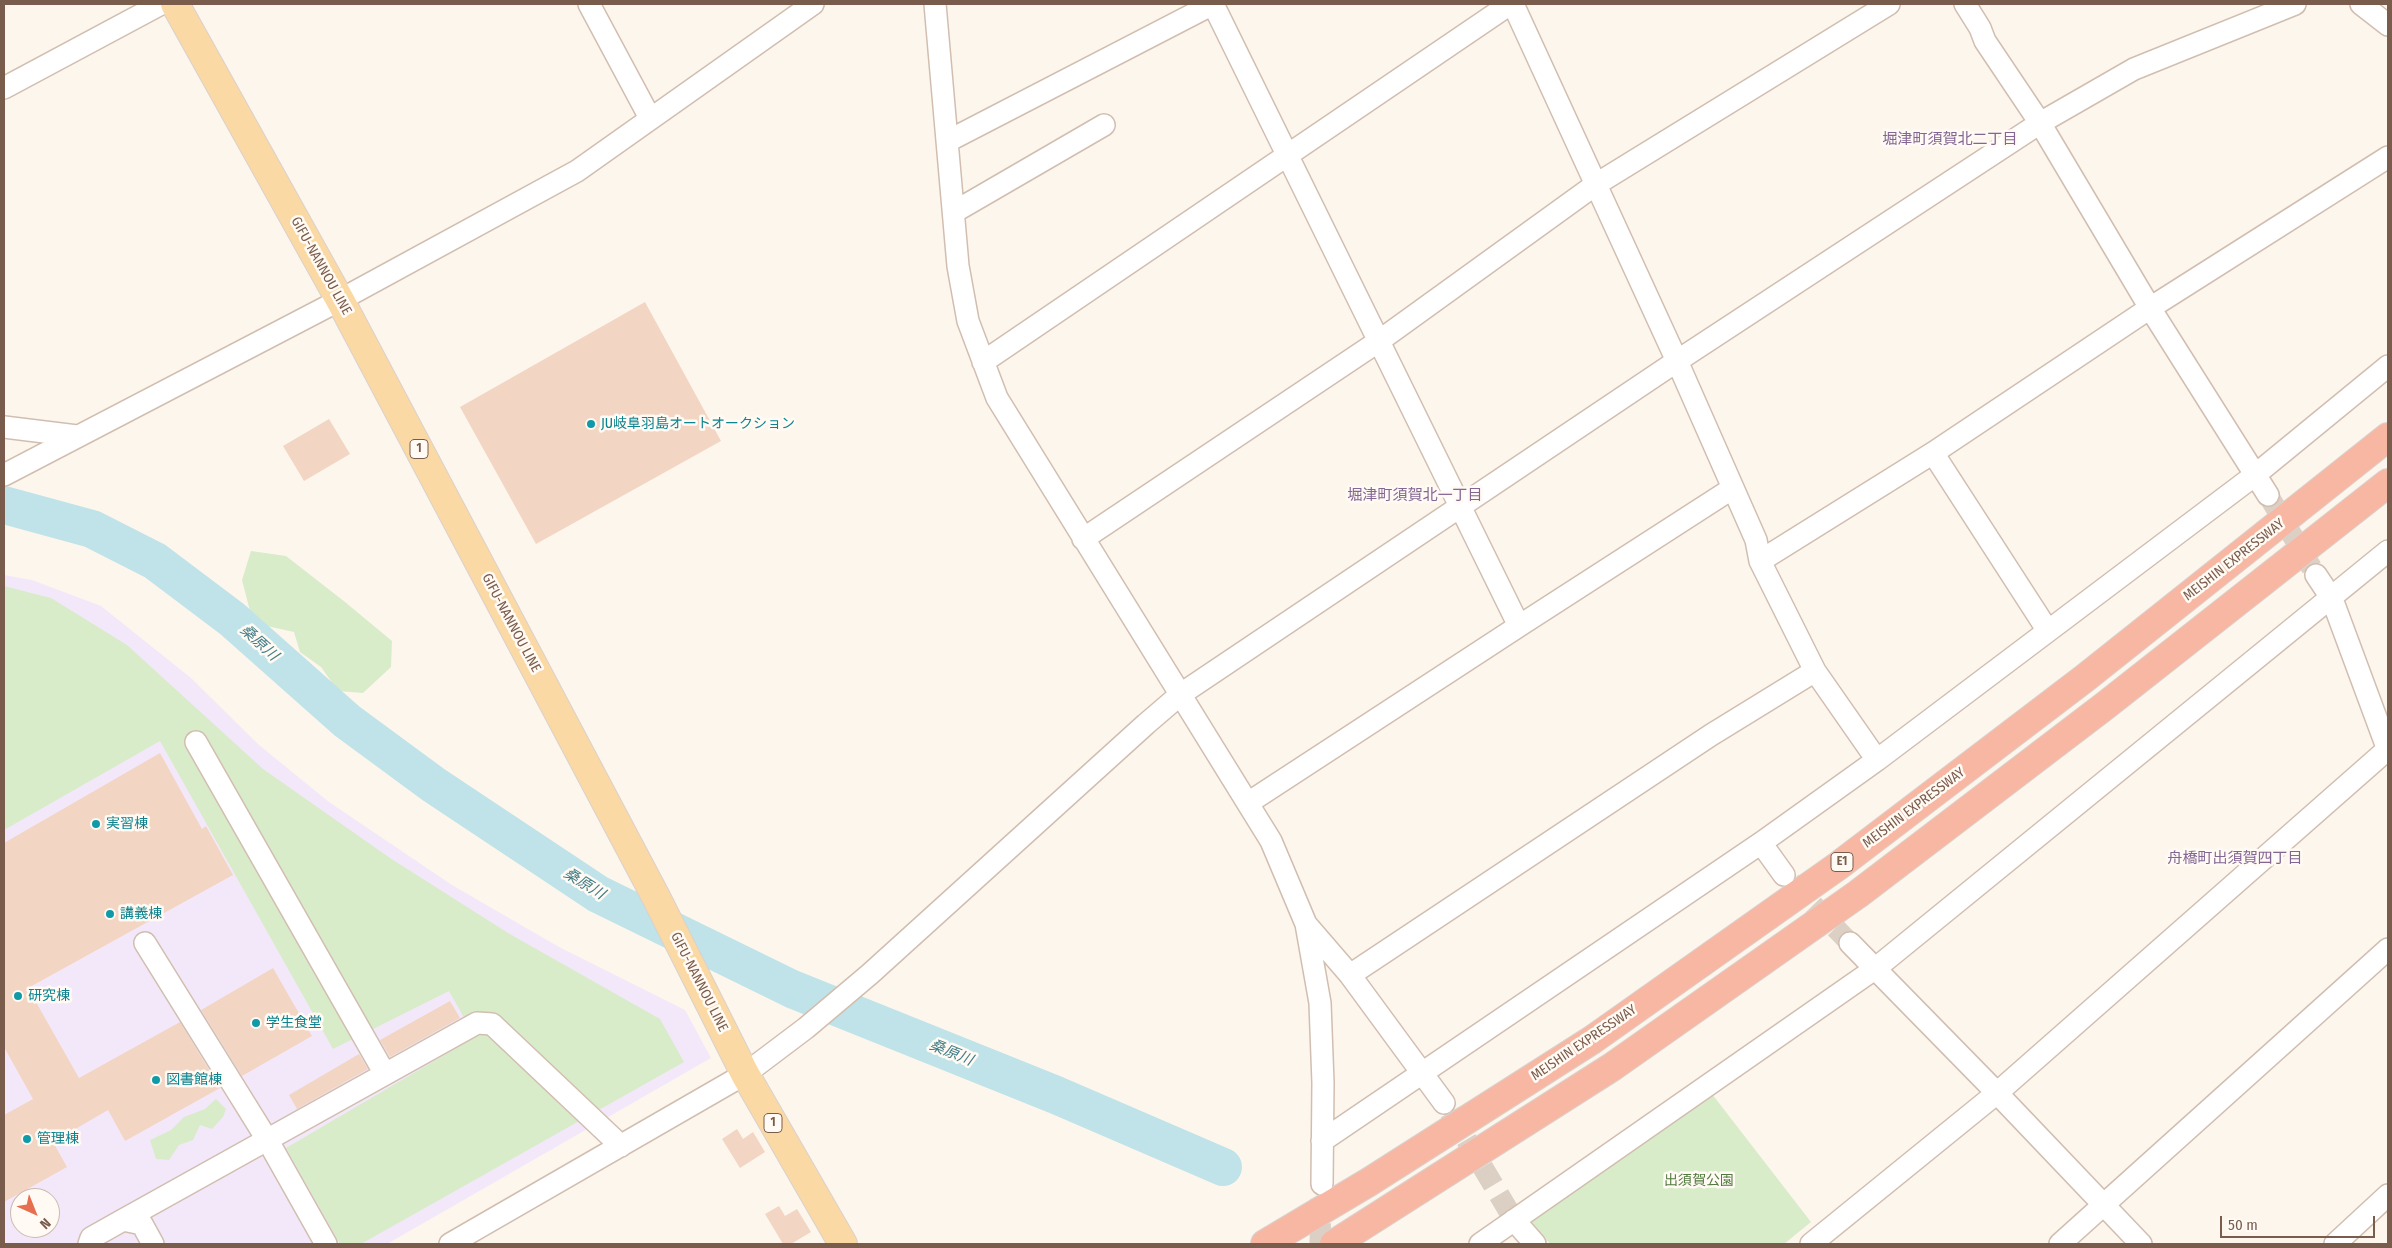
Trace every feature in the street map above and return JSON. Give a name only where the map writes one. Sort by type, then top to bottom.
[{"type":"highway","name":"MEISHIN EXPRESSWAY","points":[[1266,1244],[1369,1182],[1592,1040],[1838,866],[2085,678],[2388,437]]},
{"type":"highway","name":"E1","points":[[1334,1244],[1612,1067],[1858,894],[2106,706],[2388,483]]},
{"type":"main road","name":"GIFU-NANNOU LINE","points":[[175,4],[340,300],[656,897],[745,1074],[843,1244]]},
{"type":"street","points":[[4,88],[161,4]]},
{"type":"street","points":[[589,4],[650,118]]},
{"type":"street","points":[[13,470],[340,300],[577,171],[813,4]]},
{"type":"street","points":[[935,4],[958,266],[968,321],[997,398],[1271,841],[1306,924],[1320,1003],[1323,1083],[1322,1184]]},
{"type":"street","points":[[948,141],[1213,4],[1519,626]]},
{"type":"street","points":[[983,362],[1511,4],[1676,360],[1756,540],[1760,561],[1815,671],[1877,760]]},
{"type":"street","points":[[1084,539],[1379,341],[1595,185],[1889,4]]},
{"type":"street","points":[[1964,4],[1980,28],[1985,41],[2040,123],[2150,308],[2268,495]]},
{"type":"street","points":[[450,1244],[745,1074],[806,1028],[870,974],[1181,694],[1676,360],[2040,123],[2134,69],[2295,4]]},
{"type":"street","points":[[2361,4],[2388,25]]},
{"type":"street","points":[[954,212],[1104,125]]},
{"type":"street","points":[[1760,561],[1933,453],[2150,308],[2388,157]]},
{"type":"street","points":[[1322,1140],[1761,843],[1877,760],[2255,475],[2388,366]]},
{"type":"street","points":[[4,427],[77,436]]},
{"type":"street","points":[[1933,453],[2048,631]]},
{"type":"street","points":[[1248,803],[1733,488]]},
{"type":"street","points":[[1480,1244],[1876,968],[2332,599],[2388,551]]},
{"type":"street","points":[[1811,1244],[1997,1093],[2388,749],[2332,599],[2316,575]]},
{"type":"street","points":[[1350,975],[1711,735],[1815,671]]},
{"type":"street","points":[[196,742],[385,1074]]},
{"type":"street","points":[[1761,843],[1784,875]]},
{"type":"street","points":[[1306,924],[1350,975],[1444,1103]]},
{"type":"street","points":[[145,943],[268,1141],[326,1244]]},
{"type":"street","points":[[1850,943],[2141,1244]]},
{"type":"street","points":[[2060,1244],[2388,949]]},
{"type":"street","points":[[89,1244],[91,1238],[478,1023],[492,1024],[621,1146]]},
{"type":"street","points":[[2335,1244],[2388,1195]]},
{"type":"street","points":[[123,1220],[142,1224],[153,1244]]},
{"type":"street","points":[[1514,1220],[1535,1244]]},
{"type":"shaded area","points":[[4,575],[32,580],[101,606],[191,678],[259,745],[329,802],[452,885],[559,947],[685,1010],[711,1058],[387,1244],[4,1244]]},
{"type":"green space","points":[[251,551],[286,556],[345,602],[392,641],[391,667],[363,693],[338,691],[321,667],[300,652],[294,632],[253,623],[242,580]]},
{"type":"green space","points":[[4,586],[51,598],[127,645],[263,769],[390,858],[508,933],[660,1019],[684,1062],[361,1244],[340,1244],[286,1148],[475,1037],[449,991],[333,1049],[160,741],[4,830]]},
{"type":"green space","name":"出須賀公園","points":[[1712,1094],[1811,1222],[1784,1244],[1550,1244],[1531,1221]]},
{"type":"green space","points":[[216,1099],[226,1109],[223,1117],[212,1129],[200,1125],[193,1140],[179,1145],[169,1160],[156,1159],[150,1140],[171,1130],[184,1117],[205,1109]]},
{"type":"building","name":"JU岐阜羽島オートオークション","points":[[645,302],[721,441],[536,544],[460,407]]},
{"type":"building","points":[[329,419],[350,454],[304,481],[283,446]]},
{"type":"building","points":[[160,753],[202,829],[206,826],[233,875],[28,988],[79,1078],[180,1022],[220,1088],[125,1141],[108,1110],[53,1142],[67,1167],[29,1188],[10,1188],[10,1199],[4,1202],[4,1115],[33,1099],[4,1047],[4,843]]},
{"type":"building","name":"学生食堂","points":[[273,968],[312,1036],[242,1076],[201,1010]]},
{"type":"building","points":[[450,1001],[460,1018],[390,1057],[380,1040]]},
{"type":"building","points":[[359,1054],[368,1069],[297,1109],[289,1095]]},
{"type":"building","points":[[737,1129],[743,1139],[753,1132],[765,1152],[740,1168],[722,1139]]},
{"type":"building","points":[[779,1206],[785,1216],[797,1209],[811,1232],[791,1244],[783,1244],[765,1214]]},
{"type":"waterway","name":"桑原川","points":[[4,505],[92,529],[155,561],[232,619],[347,721],[434,785],[598,894],[792,989],[1056,1095],[1223,1167]]},
{"type":"tunnel","points":[[2268,495],[2316,575]]},
{"type":"tunnel","points":[[1791,882],[1850,943]]},
{"type":"tunnel","points":[[1450,1112],[1514,1220]]},
{"type":"tunnel","points":[[1320,1244],[1321,1199]]},
{"type":"place","name":"JU岐阜羽島オートオークション","points":[[591,424]]},
{"type":"place","name":"実習棟","points":[[96,824]]},
{"type":"place","name":"講義棟","points":[[110,914]]},
{"type":"place","name":"研究棟","points":[[18,996]]},
{"type":"place","name":"学生食堂","points":[[256,1023]]},
{"type":"place","name":"図書館棟","points":[[156,1080]]},
{"type":"place","name":"管理棟","points":[[27,1139]]},
{"type":"district","name":"堀津町須賀北二丁目","points":[[1950,140]]},
{"type":"district","name":"堀津町須賀北一丁目","points":[[1415,496]]},
{"type":"district","name":"舟橋町出須賀四丁目","points":[[2235,859]]}]
